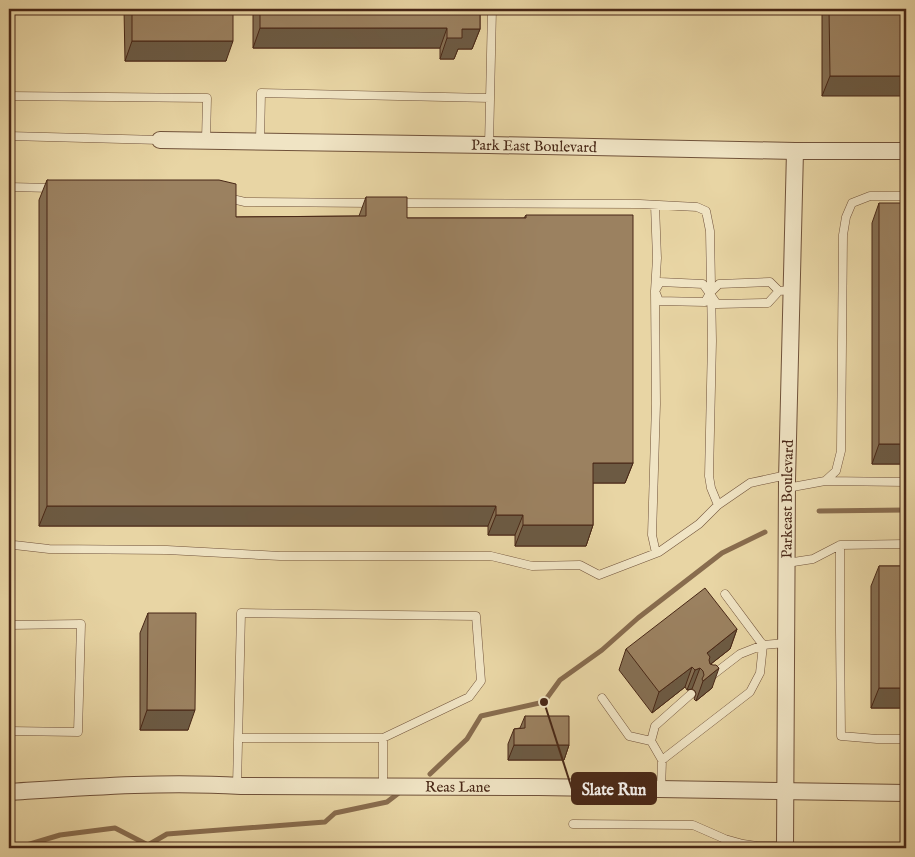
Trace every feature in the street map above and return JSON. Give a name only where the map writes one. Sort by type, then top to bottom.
[{"type":"street","name":"Park East Boulevard","points":[[160,140],[795,151],[906,150]]},
{"type":"street","name":"Parkeast Boulevard","points":[[785,847],[787,481],[785,290],[795,151]]},
{"type":"street","name":"Reas Lane","points":[[9,792],[102,786],[206,784],[237,786],[530,787],[906,793]]},
{"type":"lane","points":[[489,145],[492,9]]},
{"type":"lane","points":[[260,141],[261,93],[490,98]]},
{"type":"lane","points":[[9,96],[207,98],[206,140]]},
{"type":"lane","points":[[9,136],[160,140]]},
{"type":"lane","points":[[9,187],[57,188]]},
{"type":"lane","points":[[218,195],[245,202],[655,205],[698,207],[706,211],[710,231],[712,341],[709,476],[711,488],[718,505]]},
{"type":"lane","points":[[825,481],[836,471],[841,452],[843,235],[846,217],[852,203],[870,196],[906,196]]},
{"type":"lane","points":[[655,205],[657,258],[655,291],[656,404],[652,535],[656,552]]},
{"type":"lane","points":[[655,291],[659,301],[705,302],[710,293],[719,284],[770,282],[785,290],[768,303],[717,304],[710,293],[703,284],[660,282],[655,291]]},
{"type":"lane","points":[[9,543],[49,549],[167,550],[280,556],[491,556],[532,566],[580,565],[599,575],[656,552],[699,524],[718,505],[750,483],[787,481],[906,482]]},
{"type":"lane","points":[[840,544],[841,736],[906,739]]},
{"type":"lane","points":[[787,563],[813,559],[840,544],[906,544]]},
{"type":"lane","points":[[662,760],[750,692],[760,673],[763,645],[725,594]]},
{"type":"lane","points":[[237,786],[238,738],[241,612],[476,616],[481,681],[469,697],[383,738],[238,738]]},
{"type":"lane","points":[[9,625],[81,624],[78,732],[9,731]]},
{"type":"lane","points":[[707,680],[740,654],[763,645],[786,643]]},
{"type":"lane","points":[[661,790],[662,760],[651,741],[655,726],[691,694]]},
{"type":"lane","points":[[602,698],[629,736],[651,741]]},
{"type":"lane","points":[[383,738],[383,786]]},
{"type":"lane","points":[[573,824],[693,825],[725,839],[743,844],[785,847]]},
{"type":"lane","points":[[725,839],[727,848]]},
{"type":"building","points":[[132,9],[233,9],[233,41],[132,41]]},
{"type":"building","points":[[260,9],[480,9],[480,29],[462,29],[462,38],[447,38],[447,28],[260,28]]},
{"type":"building","points":[[829,9],[906,9],[906,76],[830,76]]},
{"type":"building","points":[[47,180],[219,180],[236,184],[236,217],[366,216],[366,197],[407,197],[407,218],[526,218],[526,215],[633,215],[633,463],[593,463],[593,525],[523,525],[523,515],[496,515],[496,506],[47,506]]},
{"type":"building","points":[[879,203],[906,203],[906,444],[879,444]]},
{"type":"building","points":[[879,566],[906,566],[906,688],[879,688]]},
{"type":"building","points":[[705,588],[737,629],[707,653],[710,657],[710,664],[716,665],[719,668],[703,681],[703,671],[700,668],[695,670],[692,667],[659,692],[626,649]]},
{"type":"building","points":[[148,613],[196,613],[195,710],[147,710]]},
{"type":"building","points":[[525,716],[569,716],[569,745],[514,745],[514,729],[525,728]]},
{"type":"building","points":[[685,847],[685,848],[604,848]]},
{"type":"waterway","points":[[819,511],[906,510]]},
{"type":"waterway","points":[[430,774],[467,739],[481,716],[544,702],[560,680],[602,650],[638,618],[722,553],[765,532]]},
{"type":"waterway","points":[[9,847],[20,847],[60,835],[115,828],[148,845],[167,834],[325,822],[335,813],[387,802],[400,792]]},
{"type":"place","name":"Slate Run","points":[[544,702]]}]
